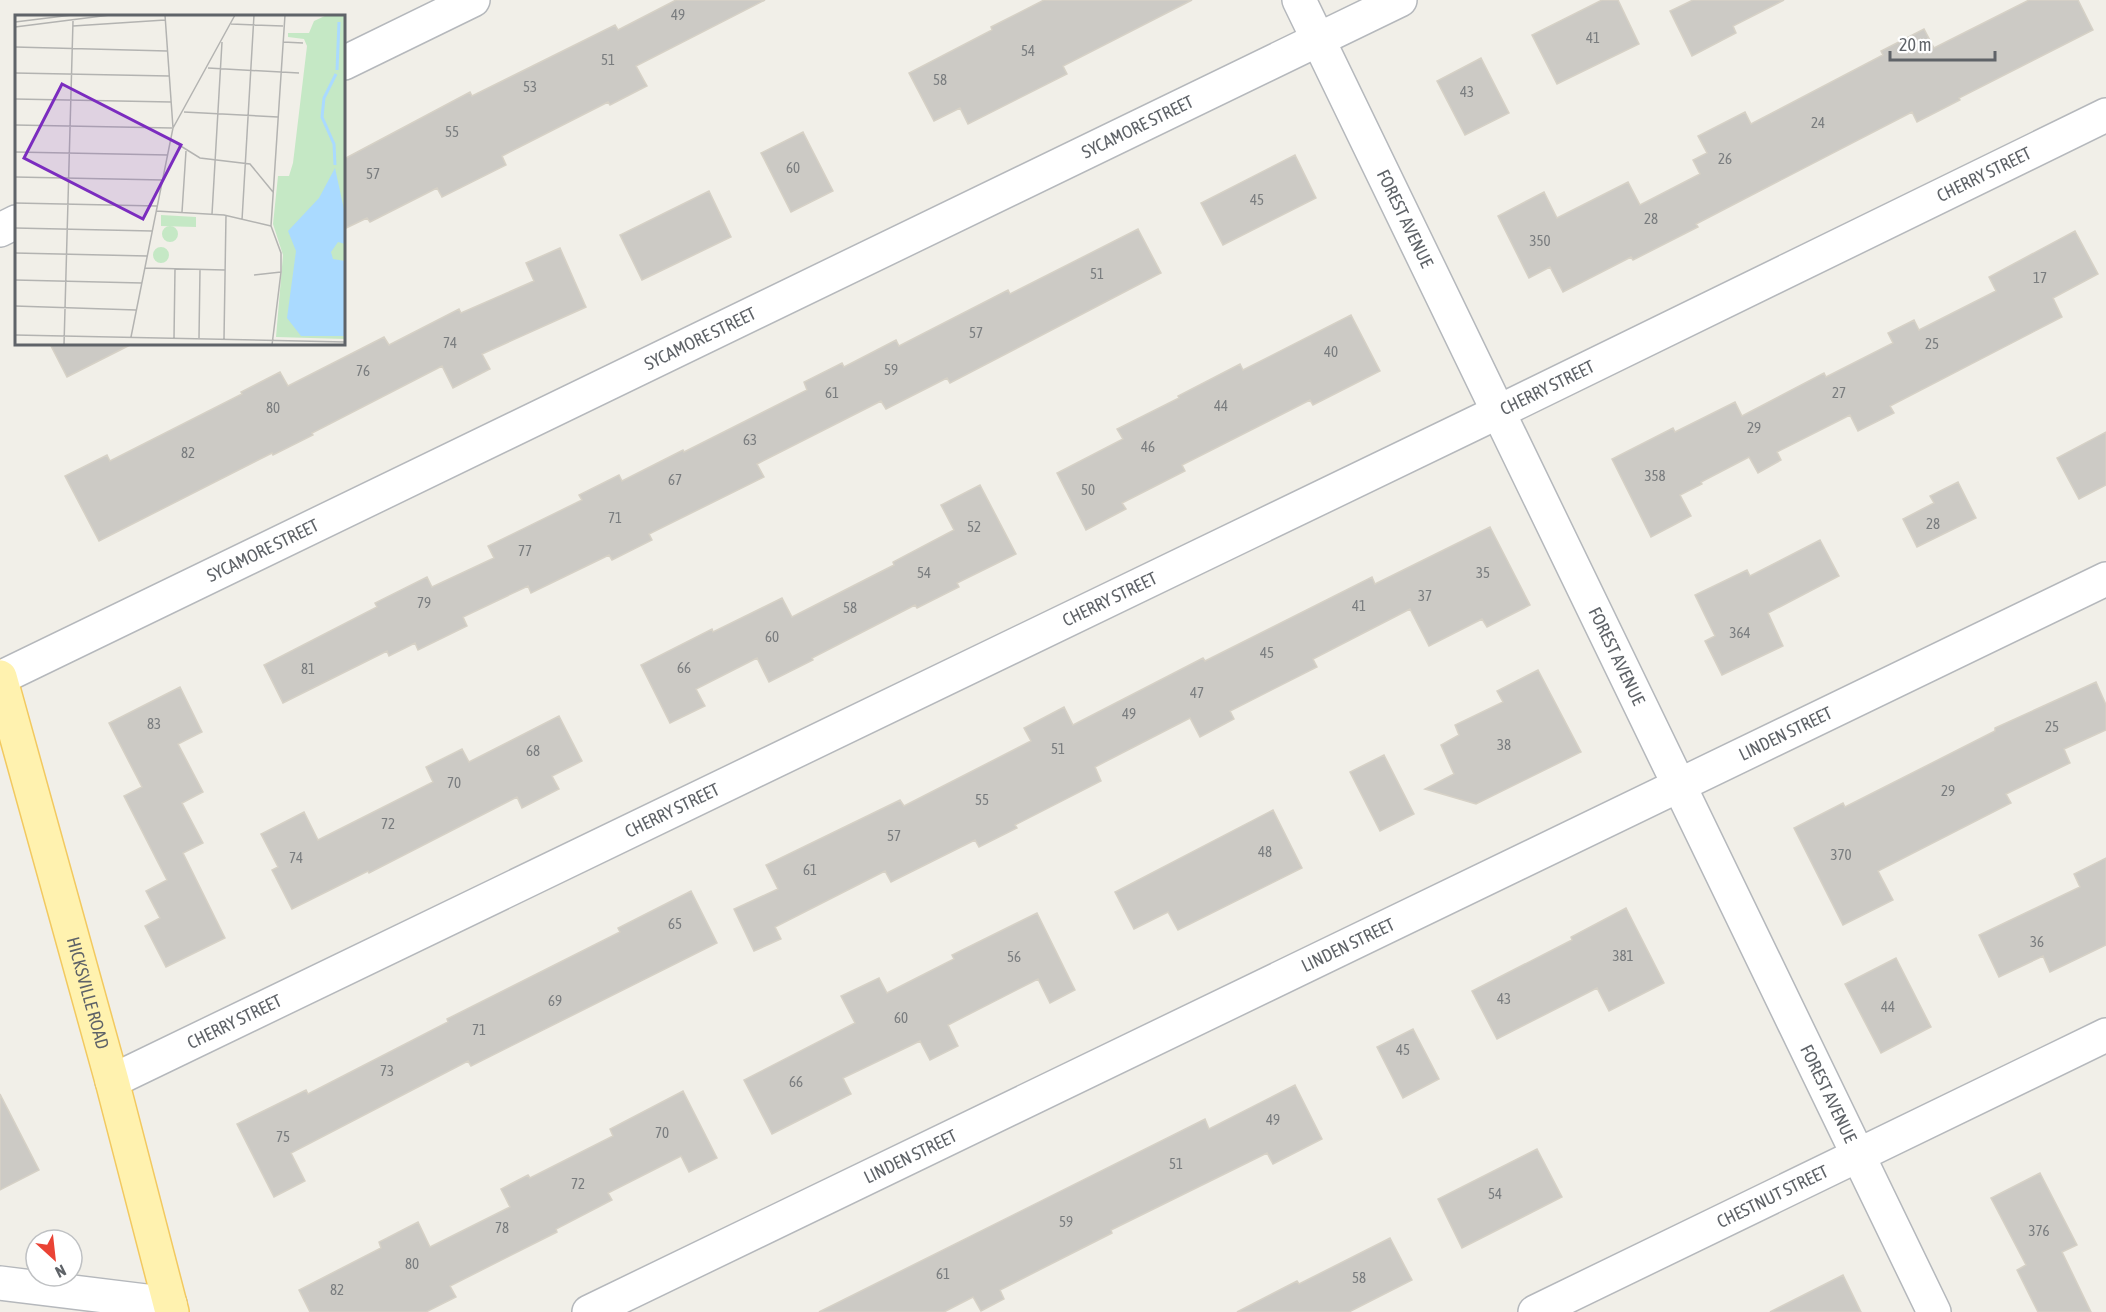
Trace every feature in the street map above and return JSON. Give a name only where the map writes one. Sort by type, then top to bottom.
[{"type":"main road","name":"HICKSVILLE ROAD","points":[[0,677],[112,1081],[171,1308]]},
{"type":"street","points":[[345,63],[473,0]]},
{"type":"street","name":"FOREST AVENUE","points":[[1299,0],[1934,1312]]},
{"type":"street","name":"SYCAMORE STREET","points":[[0,677],[1400,0]]},
{"type":"street","name":"CHERRY STREET","points":[[112,1081],[1498,412],[2106,115]]},
{"type":"street","points":[[0,230],[15,222]]},
{"type":"street","name":"LINDEN STREET","points":[[589,1312],[2106,579]]},
{"type":"street","name":"CHESTNUT STREET","points":[[1535,1312],[2106,1035]]},
{"type":"street","points":[[0,1283],[171,1308]]},
{"type":"building","points":[[676,0],[765,0],[636,66],[647,86],[610,105],[608,102],[502,156],[506,165],[442,197],[437,188],[370,222],[367,218],[345,229],[345,158],[470,92],[472,96],[615,25],[618,30]]},
{"type":"building","points":[[1044,0],[1192,0],[1063,66],[1067,74],[968,124],[960,108],[934,121],[909,73]]},
{"type":"building","points":[[1602,0],[1618,0],[1639,44],[1557,84],[1532,35]]},
{"type":"building","points":[[1693,0],[1784,0],[1733,26],[1736,33],[1692,56],[1670,11]]},
{"type":"building","points":[[2029,0],[2078,0],[2093,30],[1959,98],[1960,100],[1917,122],[1912,112],[1696,224],[1698,227],[1633,260],[1631,257],[1563,292],[1550,267],[1529,278],[1498,216],[1544,192],[1557,218],[1628,182],[1640,205],[1700,174],[1693,160],[1707,153],[1698,136],[1745,112],[1751,124],[1883,55],[1881,51],[1924,29],[1934,48]]},
{"type":"building","points":[[1481,58],[1509,113],[1465,135],[1437,81]]},
{"type":"building","points":[[803,132],[833,191],[791,212],[761,153]]},
{"type":"building","points":[[1295,155],[1316,198],[1223,245],[1201,203]]},
{"type":"building","points":[[709,191],[731,237],[642,280],[620,235]]},
{"type":"building","points":[[1138,229],[1161,273],[950,383],[947,378],[886,409],[881,401],[757,464],[764,477],[649,534],[652,540],[612,560],[609,555],[531,593],[528,586],[463,617],[467,626],[418,650],[415,643],[389,656],[387,651],[283,703],[264,665],[377,607],[375,603],[427,577],[432,587],[494,558],[488,546],[582,500],[579,495],[619,475],[622,481],[683,450],[684,452],[807,390],[804,382],[842,363],[844,367],[896,340],[899,346],[1008,290],[1010,294]]},
{"type":"building","points":[[2075,231],[2098,274],[2053,298],[2062,317],[1890,406],[1894,413],[1858,431],[1850,415],[1777,452],[1781,460],[1758,473],[1749,457],[1701,482],[1702,484],[1680,495],[1691,516],[1651,537],[1612,459],[1673,428],[1675,432],[1735,402],[1742,416],[1824,373],[1826,377],[1893,343],[1888,333],[1914,320],[1919,330],[1996,291],[1989,277]]},
{"type":"building","points":[[560,248],[586,307],[482,354],[490,369],[453,388],[442,366],[312,433],[313,435],[273,455],[272,453],[99,541],[65,476],[107,455],[110,461],[242,394],[241,392],[280,372],[288,386],[384,337],[389,345],[459,309],[461,313],[534,281],[526,263]]},
{"type":"building","points":[[1351,315],[1380,371],[1313,405],[1310,400],[1182,465],[1185,471],[1122,503],[1126,509],[1086,530],[1057,473],[1123,439],[1117,429],[1179,398],[1178,396],[1240,364],[1243,370]]},
{"type":"building","points":[[51,345],[130,345],[67,377]]},
{"type":"building","points":[[2106,432],[2106,485],[2079,499],[2057,458]]},
{"type":"building","points":[[1958,482],[1976,518],[1917,547],[1903,519],[1934,503],[1930,496]]},
{"type":"building","points":[[980,485],[1016,554],[957,583],[959,587],[917,608],[915,605],[769,682],[757,658],[696,689],[705,706],[670,723],[641,665],[712,629],[713,632],[782,598],[792,617],[894,565],[893,562],[954,530],[941,505]]},
{"type":"building","points":[[1490,527],[1530,605],[1487,627],[1482,619],[1429,646],[1410,609],[1313,659],[1317,667],[1230,711],[1234,719],[1200,737],[1190,718],[1095,767],[1101,781],[1015,825],[1017,828],[979,847],[975,840],[891,882],[885,871],[775,927],[781,939],[754,951],[734,909],[778,889],[766,865],[900,800],[904,806],[1031,741],[1024,728],[1064,707],[1073,725],[1203,658],[1205,661],[1372,577],[1375,584]]},
{"type":"building","points":[[1820,540],[1839,576],[1768,613],[1783,646],[1722,675],[1705,641],[1715,636],[1695,595],[1747,570],[1750,576]]},
{"type":"building","points":[[1538,670],[1581,752],[1476,804],[1425,789],[1454,774],[1441,745],[1459,735],[1455,725],[1503,702],[1497,691]]},
{"type":"building","points":[[2096,682],[2106,705],[2106,730],[2064,749],[2070,763],[2006,794],[2011,803],[1878,871],[1893,900],[1843,925],[1794,828],[1843,803],[1845,807],[1995,731],[1995,728]]},
{"type":"building","points":[[180,687],[202,732],[178,744],[203,792],[182,803],[203,843],[183,853],[225,938],[166,967],[145,926],[160,918],[146,891],[167,880],[124,796],[142,787],[109,723]]},
{"type":"building","points":[[559,716],[582,761],[552,776],[559,789],[522,808],[517,797],[369,873],[368,871],[292,909],[272,870],[278,867],[261,834],[304,812],[318,840],[433,782],[426,767],[462,749],[469,762]]},
{"type":"building","points":[[1384,755],[1414,814],[1380,831],[1350,772]]},
{"type":"building","points":[[1273,810],[1302,868],[1178,930],[1168,912],[1134,929],[1115,892]]},
{"type":"building","points":[[2106,858],[2106,945],[2050,972],[2043,956],[1999,977],[1979,935],[2080,887],[2074,874]]},
{"type":"building","points":[[691,891],[717,943],[471,1066],[468,1061],[291,1153],[305,1181],[274,1197],[237,1124],[306,1090],[308,1094],[448,1022],[447,1019],[620,932],[618,928]]},
{"type":"building","points":[[1626,908],[1664,983],[1609,1011],[1597,988],[1497,1039],[1472,991],[1572,940],[1571,937]]},
{"type":"building","points":[[1037,913],[1075,990],[1050,1003],[1038,979],[948,1025],[958,1046],[930,1060],[920,1041],[843,1078],[851,1094],[772,1134],[744,1080],[855,1023],[841,996],[879,978],[887,993],[954,959],[952,955]]},
{"type":"building","points":[[1896,958],[1931,1027],[1881,1053],[1845,984]]},
{"type":"building","points":[[1413,1029],[1439,1079],[1403,1098],[1377,1047]]},
{"type":"building","points":[[1295,1085],[1322,1139],[1273,1164],[1267,1153],[1111,1230],[1112,1233],[1000,1290],[1004,1299],[981,1311],[973,1297],[944,1312],[819,1312],[1205,1119],[1209,1129]]},
{"type":"building","points":[[683,1091],[717,1158],[689,1172],[681,1156],[608,1193],[612,1200],[556,1229],[557,1232],[450,1286],[456,1297],[426,1312],[310,1312],[299,1290],[381,1248],[379,1242],[418,1222],[430,1247],[510,1207],[501,1189],[528,1175],[530,1178],[613,1136],[610,1129]]},
{"type":"building","points":[[0,1094],[39,1170],[0,1190]]},
{"type":"building","points":[[1537,1149],[1562,1197],[1462,1248],[1438,1199]]},
{"type":"building","points":[[2040,1173],[2077,1245],[2062,1252],[2091,1312],[2038,1312],[2017,1270],[2026,1265],[1991,1198]]},
{"type":"building","points":[[1390,1238],[1412,1280],[1349,1312],[1237,1312],[1297,1281],[1299,1284]]},
{"type":"building","points":[[1843,1275],[1861,1312],[1770,1312]]}]
